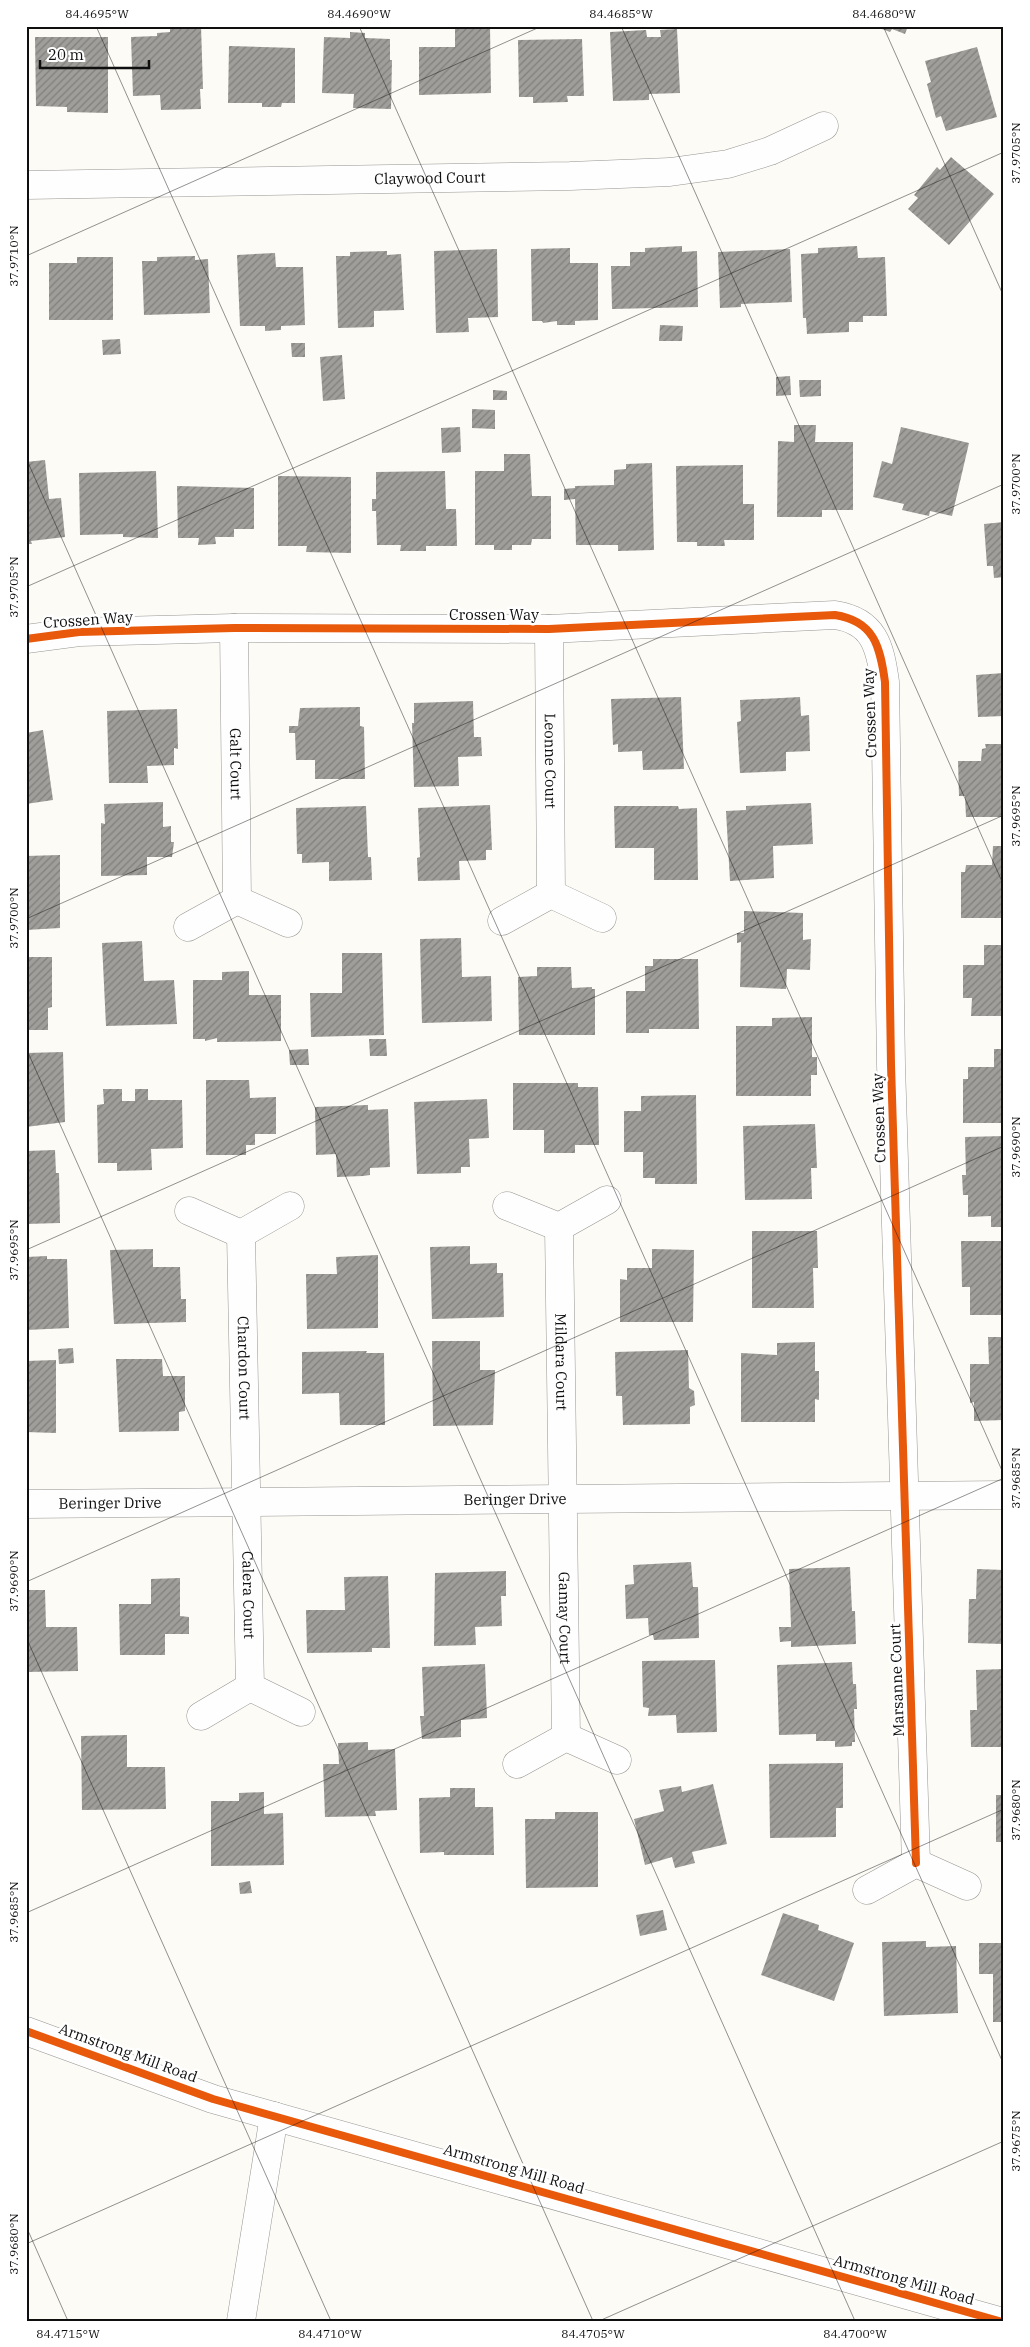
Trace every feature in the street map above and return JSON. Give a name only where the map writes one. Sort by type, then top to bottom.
[{"type":"street","name":"Claywood Court","points":[[26,185],[560,176],[670,172],[728,164],[770,151],[824,126]]},
{"type":"street","name":"Crossen Way","points":[[26,639],[79,632],[234,628],[548,629],[835,615],[853,618],[868,629],[882,660],[885,682],[891,1065],[905,1496]]},
{"type":"street","name":"Galt Court","points":[[234,628],[237,900]]},
{"type":"street","name":"Leonne Court","points":[[548,629],[552,894]]},
{"type":"street","points":[[502,921],[552,894],[602,918]]},
{"type":"street","points":[[188,927],[237,900],[288,923]]},
{"type":"street","points":[[507,1206],[559,1227],[607,1200]]},
{"type":"street","points":[[189,1211],[241,1234],[290,1206]]},
{"type":"street","name":"Mildara Court","points":[[559,1227],[562,1498]]},
{"type":"street","name":"Chardon Court","points":[[241,1234],[247,1503]]},
{"type":"street","name":"Beringer Drive","points":[[26,1504],[1004,1494]]},
{"type":"street","name":"Marsanne Court","points":[[905,1496],[916,1863]]},
{"type":"street","name":"Gamay Court","points":[[562,1498],[566,1738]]},
{"type":"street","name":"Calera Court","points":[[247,1503],[250,1687]]},
{"type":"street","points":[[201,1716],[250,1687],[301,1712]]},
{"type":"street","points":[[517,1764],[566,1738],[616,1760]]},
{"type":"street","points":[[867,1890],[916,1863],[967,1886]]},
{"type":"street","name":"Armstrong Mill Road","points":[[26,2031],[213,2099],[999,2321]]},
{"type":"street","points":[[241,2321],[274,2116]]},
{"type":"building","points":[[170,26],[201,26],[203,89],[200,89],[201,109],[161,110],[160,95],[133,96],[131,37],[157,36],[157,33],[170,32]]},
{"type":"building","points":[[455,26],[490,26],[491,93],[419,95],[419,47],[455,47]]},
{"type":"building","points":[[874,26],[908,26],[905,34],[892,29],[890,32]]},
{"type":"building","points":[[677,29],[680,93],[649,94],[649,100],[613,101],[610,32],[646,30],[647,37],[661,37],[660,30]]},
{"type":"building","points":[[350,32],[365,33],[365,38],[390,39],[390,60],[392,60],[391,109],[353,108],[354,94],[322,93],[324,37],[350,38]]},
{"type":"building","points":[[35,37],[108,37],[108,113],[67,112],[67,107],[36,106]]},
{"type":"building","points":[[582,39],[584,96],[567,96],[568,102],[533,103],[533,97],[519,97],[518,40]]},
{"type":"building","points":[[229,46],[295,48],[295,103],[282,103],[281,107],[262,107],[262,103],[228,103]]},
{"type":"building","points":[[977,47],[997,117],[946,131],[941,116],[936,118],[927,84],[931,82],[925,61]]},
{"type":"building","points":[[951,157],[994,194],[949,245],[908,209],[918,198],[914,195],[937,167],[940,170]]},
{"type":"building","points":[[682,246],[682,252],[697,251],[698,307],[612,309],[611,266],[630,266],[630,252],[645,252],[645,248]]},
{"type":"building","points":[[857,246],[858,258],[885,257],[887,316],[863,316],[863,322],[849,322],[849,332],[807,334],[806,318],[803,318],[801,254],[818,253],[818,248]]},
{"type":"building","points":[[570,248],[570,263],[598,263],[598,320],[575,321],[575,325],[557,325],[557,321],[543,323],[542,321],[532,321],[531,249]]},
{"type":"building","points":[[497,249],[498,317],[468,318],[469,332],[436,333],[434,251]]},
{"type":"building","points":[[790,249],[792,302],[741,304],[741,307],[720,308],[718,252]]},
{"type":"building","points":[[387,251],[387,255],[401,254],[404,310],[374,311],[374,327],[338,328],[336,256],[350,256],[350,252]]},
{"type":"building","points":[[275,253],[276,267],[303,267],[305,325],[281,326],[281,330],[265,331],[265,326],[240,326],[237,255]]},
{"type":"building","points":[[195,256],[195,260],[208,259],[210,313],[144,315],[142,261],[157,261],[157,257]]},
{"type":"building","points":[[77,257],[113,257],[113,320],[49,320],[49,263],[77,263]]},
{"type":"building","points":[[660,325],[683,326],[682,341],[659,341]]},
{"type":"building","points":[[120,339],[121,354],[103,355],[102,340]]},
{"type":"building","points":[[291,343],[305,343],[305,357],[292,357]]},
{"type":"building","points":[[342,355],[345,399],[323,401],[320,357]]},
{"type":"building","points":[[790,376],[791,395],[776,396],[776,377]]},
{"type":"building","points":[[799,380],[821,380],[821,396],[800,397]]},
{"type":"building","points":[[493,390],[507,391],[507,400],[493,400]]},
{"type":"building","points":[[472,409],[495,410],[495,429],[472,428]]},
{"type":"building","points":[[794,425],[816,425],[815,442],[853,442],[853,510],[822,510],[822,517],[777,517],[778,441],[794,442]]},
{"type":"building","points":[[460,427],[461,452],[442,453],[441,428]]},
{"type":"building","points":[[901,427],[969,443],[952,516],[930,511],[929,516],[902,510],[904,504],[873,497],[882,461],[892,464]]},
{"type":"building","points":[[504,454],[530,454],[532,496],[551,496],[551,539],[532,539],[531,545],[512,545],[512,550],[494,550],[494,545],[475,545],[475,471],[504,471]]},
{"type":"building","points":[[45,460],[49,499],[61,498],[65,537],[31,541],[32,544],[26,544],[26,462]]},
{"type":"building","points":[[652,463],[654,550],[618,551],[618,545],[576,545],[575,499],[564,500],[564,489],[575,488],[575,486],[614,485],[614,470],[626,469],[626,464]]},
{"type":"building","points":[[743,465],[743,504],[754,504],[754,540],[724,540],[725,546],[697,546],[697,542],[677,542],[676,466]]},
{"type":"building","points":[[156,471],[158,538],[123,537],[123,534],[80,535],[79,473]]},
{"type":"building","points":[[445,471],[446,509],[456,509],[457,546],[426,546],[426,551],[400,551],[401,545],[377,545],[376,511],[372,511],[372,499],[376,499],[376,472]]},
{"type":"building","points":[[278,476],[351,477],[351,553],[306,552],[307,546],[278,546]]},
{"type":"building","points":[[177,486],[254,488],[254,529],[234,529],[234,537],[215,537],[216,544],[198,545],[199,538],[178,538]]},
{"type":"building","points":[[1004,522],[1004,577],[994,578],[993,566],[987,566],[984,524]]},
{"type":"building","points":[[1004,673],[1004,716],[978,717],[976,675]]},
{"type":"building","points":[[681,697],[684,769],[643,770],[642,751],[618,752],[618,744],[613,745],[611,699]]},
{"type":"building","points":[[800,697],[801,716],[809,715],[810,751],[786,752],[786,771],[740,773],[737,722],[741,721],[740,700]]},
{"type":"building","points":[[473,701],[474,737],[481,737],[482,756],[458,757],[459,786],[414,787],[412,723],[414,723],[414,703]]},
{"type":"building","points":[[360,707],[360,726],[364,727],[365,779],[315,779],[315,760],[296,760],[295,733],[289,733],[289,726],[298,726],[300,708]]},
{"type":"building","points":[[177,709],[178,749],[174,748],[174,765],[147,766],[148,783],[109,783],[107,711]]},
{"type":"building","points":[[43,730],[53,800],[26,804],[26,733]]},
{"type":"building","points":[[985,744],[1004,744],[1004,817],[966,817],[965,796],[959,796],[958,761],[981,761],[982,749],[986,748]]},
{"type":"building","points":[[163,802],[163,827],[171,826],[171,842],[174,842],[172,857],[147,857],[147,875],[101,876],[101,823],[105,824],[104,804]]},
{"type":"building","points":[[811,803],[813,844],[773,846],[774,878],[730,881],[726,811],[746,810],[746,806]]},
{"type":"building","points":[[490,805],[492,850],[486,850],[486,860],[459,861],[460,880],[418,881],[417,858],[420,857],[418,808]]},
{"type":"building","points":[[366,806],[368,857],[371,857],[372,880],[329,881],[329,862],[302,863],[302,854],[297,854],[296,808]]},
{"type":"building","points":[[614,806],[678,806],[679,809],[697,808],[698,880],[654,880],[654,848],[615,848]]},
{"type":"building","points":[[993,846],[1004,846],[1004,918],[961,918],[961,872],[965,872],[966,865],[992,865]]},
{"type":"building","points":[[60,855],[60,928],[26,930],[26,856]]},
{"type":"building","points":[[744,911],[803,913],[803,940],[811,939],[810,970],[787,969],[786,989],[740,987],[741,942],[737,943],[737,933],[744,933]]},
{"type":"building","points":[[461,938],[462,977],[491,976],[492,1021],[422,1023],[420,939]]},
{"type":"building","points":[[142,941],[144,981],[174,980],[177,1024],[106,1026],[102,943]]},
{"type":"building","points":[[984,945],[1004,945],[1004,1016],[971,1016],[972,998],[963,998],[963,965],[984,965]]},
{"type":"building","points":[[342,953],[382,953],[384,1035],[311,1037],[310,993],[342,993]]},
{"type":"building","points":[[26,957],[52,957],[52,1007],[48,1008],[48,1030],[26,1030]]},
{"type":"building","points":[[653,959],[698,959],[699,1029],[649,1029],[649,1033],[626,1033],[626,991],[645,991],[645,966],[653,966]]},
{"type":"building","points":[[537,967],[571,967],[572,988],[592,987],[592,989],[595,989],[595,1035],[519,1035],[518,977],[537,976]]},
{"type":"building","points":[[249,971],[249,995],[281,995],[281,1041],[217,1042],[217,1038],[205,1041],[205,1039],[193,1039],[193,980],[222,980],[222,972]]},
{"type":"building","points":[[812,1017],[812,1057],[817,1057],[817,1075],[811,1075],[811,1096],[736,1096],[736,1026],[772,1026],[772,1018]]},
{"type":"building","points":[[369,1039],[386,1039],[387,1056],[370,1056]]},
{"type":"building","points":[[308,1049],[309,1065],[290,1065],[289,1050]]},
{"type":"building","points":[[994,1049],[1004,1049],[1004,1123],[963,1123],[963,1079],[968,1079],[968,1067],[994,1067]]},
{"type":"building","points":[[63,1052],[65,1122],[26,1127],[26,1053]]},
{"type":"building","points":[[206,1080],[249,1080],[250,1098],[276,1097],[276,1134],[255,1134],[255,1145],[246,1145],[246,1155],[206,1155]]},
{"type":"building","points":[[513,1083],[578,1083],[578,1087],[598,1087],[599,1145],[575,1145],[575,1153],[544,1153],[544,1130],[513,1130]]},
{"type":"building","points":[[103,1089],[122,1089],[122,1101],[135,1101],[135,1089],[148,1089],[148,1100],[182,1100],[183,1148],[151,1149],[152,1170],[117,1171],[117,1163],[98,1163],[97,1105],[104,1104]]},
{"type":"building","points":[[696,1095],[697,1184],[655,1184],[655,1178],[643,1178],[643,1152],[624,1152],[624,1111],[641,1111],[641,1096]]},
{"type":"building","points":[[487,1099],[489,1138],[469,1139],[470,1167],[461,1167],[461,1173],[417,1174],[414,1102]]},
{"type":"building","points":[[368,1105],[368,1110],[388,1109],[390,1167],[370,1168],[370,1175],[337,1177],[336,1154],[316,1155],[315,1107]]},
{"type":"building","points":[[815,1124],[817,1168],[811,1168],[812,1199],[745,1200],[743,1126]]},
{"type":"building","points":[[1004,1136],[1004,1227],[991,1227],[991,1216],[968,1217],[968,1195],[963,1195],[962,1175],[966,1175],[965,1137]]},
{"type":"building","points":[[55,1150],[56,1173],[59,1173],[60,1223],[26,1224],[26,1151]]},
{"type":"building","points":[[752,1231],[817,1231],[818,1268],[813,1268],[814,1308],[752,1308]]},
{"type":"building","points":[[961,1241],[1004,1241],[1004,1315],[970,1315],[970,1287],[962,1287]]},
{"type":"building","points":[[470,1246],[470,1264],[497,1263],[497,1273],[503,1273],[504,1317],[432,1319],[430,1247]]},
{"type":"building","points":[[153,1249],[153,1267],[180,1267],[181,1299],[186,1299],[186,1322],[114,1324],[110,1250]]},
{"type":"building","points":[[652,1249],[694,1250],[693,1322],[620,1322],[620,1279],[627,1280],[627,1268],[652,1268]]},
{"type":"building","points":[[378,1255],[378,1328],[307,1329],[306,1274],[337,1274],[336,1257]]},
{"type":"building","points":[[47,1256],[47,1259],[67,1259],[69,1328],[26,1330],[26,1257]]},
{"type":"building","points":[[988,1337],[1004,1337],[1004,1420],[974,1421],[974,1402],[970,1403],[970,1364],[989,1364]]},
{"type":"building","points":[[432,1341],[480,1341],[480,1370],[495,1370],[493,1425],[433,1426]]},
{"type":"building","points":[[815,1342],[815,1371],[819,1371],[819,1400],[815,1399],[815,1422],[741,1422],[741,1353],[777,1355],[777,1343]]},
{"type":"building","points":[[73,1348],[74,1363],[59,1364],[58,1349]]},
{"type":"building","points":[[688,1350],[689,1388],[694,1391],[695,1405],[690,1407],[690,1424],[623,1425],[622,1396],[616,1396],[615,1352]]},
{"type":"building","points":[[367,1351],[366,1353],[384,1353],[385,1425],[340,1425],[339,1393],[302,1394],[302,1352]]},
{"type":"building","points":[[116,1359],[162,1359],[163,1376],[185,1376],[185,1411],[179,1412],[179,1431],[119,1432]]},
{"type":"building","points":[[56,1360],[56,1433],[26,1432],[26,1361]]},
{"type":"building","points":[[691,1562],[693,1587],[698,1587],[699,1638],[654,1640],[653,1635],[649,1635],[648,1618],[626,1619],[625,1585],[634,1584],[633,1565]]},
{"type":"building","points":[[850,1567],[852,1611],[855,1611],[856,1644],[791,1647],[791,1641],[780,1642],[779,1627],[791,1627],[789,1569]]},
{"type":"building","points":[[977,1569],[1004,1570],[1004,1644],[968,1643],[969,1599],[976,1599]]},
{"type":"building","points":[[506,1571],[506,1596],[501,1596],[502,1626],[475,1627],[476,1645],[434,1646],[435,1573]]},
{"type":"building","points":[[388,1576],[390,1648],[372,1648],[372,1652],[307,1653],[306,1610],[345,1610],[344,1577]]},
{"type":"building","points":[[180,1578],[180,1616],[189,1617],[189,1634],[165,1634],[165,1655],[120,1655],[119,1604],[151,1604],[151,1579]]},
{"type":"building","points":[[26,1590],[45,1590],[46,1627],[77,1627],[78,1671],[26,1672]]},
{"type":"building","points":[[715,1660],[717,1732],[677,1733],[676,1715],[648,1716],[649,1708],[643,1707],[642,1661]]},
{"type":"building","points":[[852,1662],[853,1684],[856,1684],[857,1709],[854,1709],[855,1742],[852,1742],[852,1746],[835,1747],[835,1741],[816,1741],[816,1734],[779,1735],[777,1665]]},
{"type":"building","points":[[485,1664],[487,1718],[461,1720],[461,1737],[422,1739],[420,1716],[424,1716],[422,1667]]},
{"type":"building","points":[[1004,1669],[1004,1747],[971,1747],[970,1710],[977,1710],[976,1670]]},
{"type":"building","points":[[127,1735],[127,1767],[165,1767],[166,1809],[82,1810],[81,1736]]},
{"type":"building","points":[[368,1742],[368,1750],[395,1749],[397,1810],[375,1811],[376,1816],[325,1817],[323,1764],[339,1764],[338,1743]]},
{"type":"building","points":[[843,1763],[843,1808],[836,1808],[836,1837],[770,1838],[769,1764]]},
{"type":"building","points":[[1002,1775],[1004,1842],[996,1842],[996,1795],[1002,1795]]},
{"type":"building","points":[[713,1784],[727,1844],[692,1852],[695,1863],[675,1868],[672,1857],[645,1865],[634,1819],[664,1811],[659,1790],[681,1786],[682,1792]]},
{"type":"building","points":[[450,1788],[475,1788],[475,1807],[493,1807],[494,1855],[444,1855],[444,1852],[420,1853],[419,1798],[450,1797]]},
{"type":"building","points":[[264,1792],[264,1814],[283,1813],[284,1865],[211,1866],[211,1801],[239,1801],[239,1793]]},
{"type":"building","points":[[555,1812],[598,1812],[598,1887],[526,1888],[525,1819],[555,1819]]},
{"type":"building","points":[[250,1881],[252,1893],[240,1894],[239,1883]]},
{"type":"building","points":[[663,1910],[667,1930],[640,1936],[636,1915]]},
{"type":"building","points":[[783,1913],[819,1925],[818,1930],[854,1943],[834,2001],[761,1975]]},
{"type":"building","points":[[926,1941],[926,1947],[956,1946],[958,2013],[884,2016],[882,1942]]},
{"type":"building","points":[[979,1943],[1004,1943],[1004,2022],[993,2022],[993,1974],[979,1974]]},
{"type":"cycle path","points":[[26,639],[79,632],[234,628],[549,629],[835,615],[859,623],[873,637],[881,657],[885,682],[891,1065],[916,1863]]},
{"type":"cycle path","points":[[26,2031],[213,2099],[999,2321]]}]
